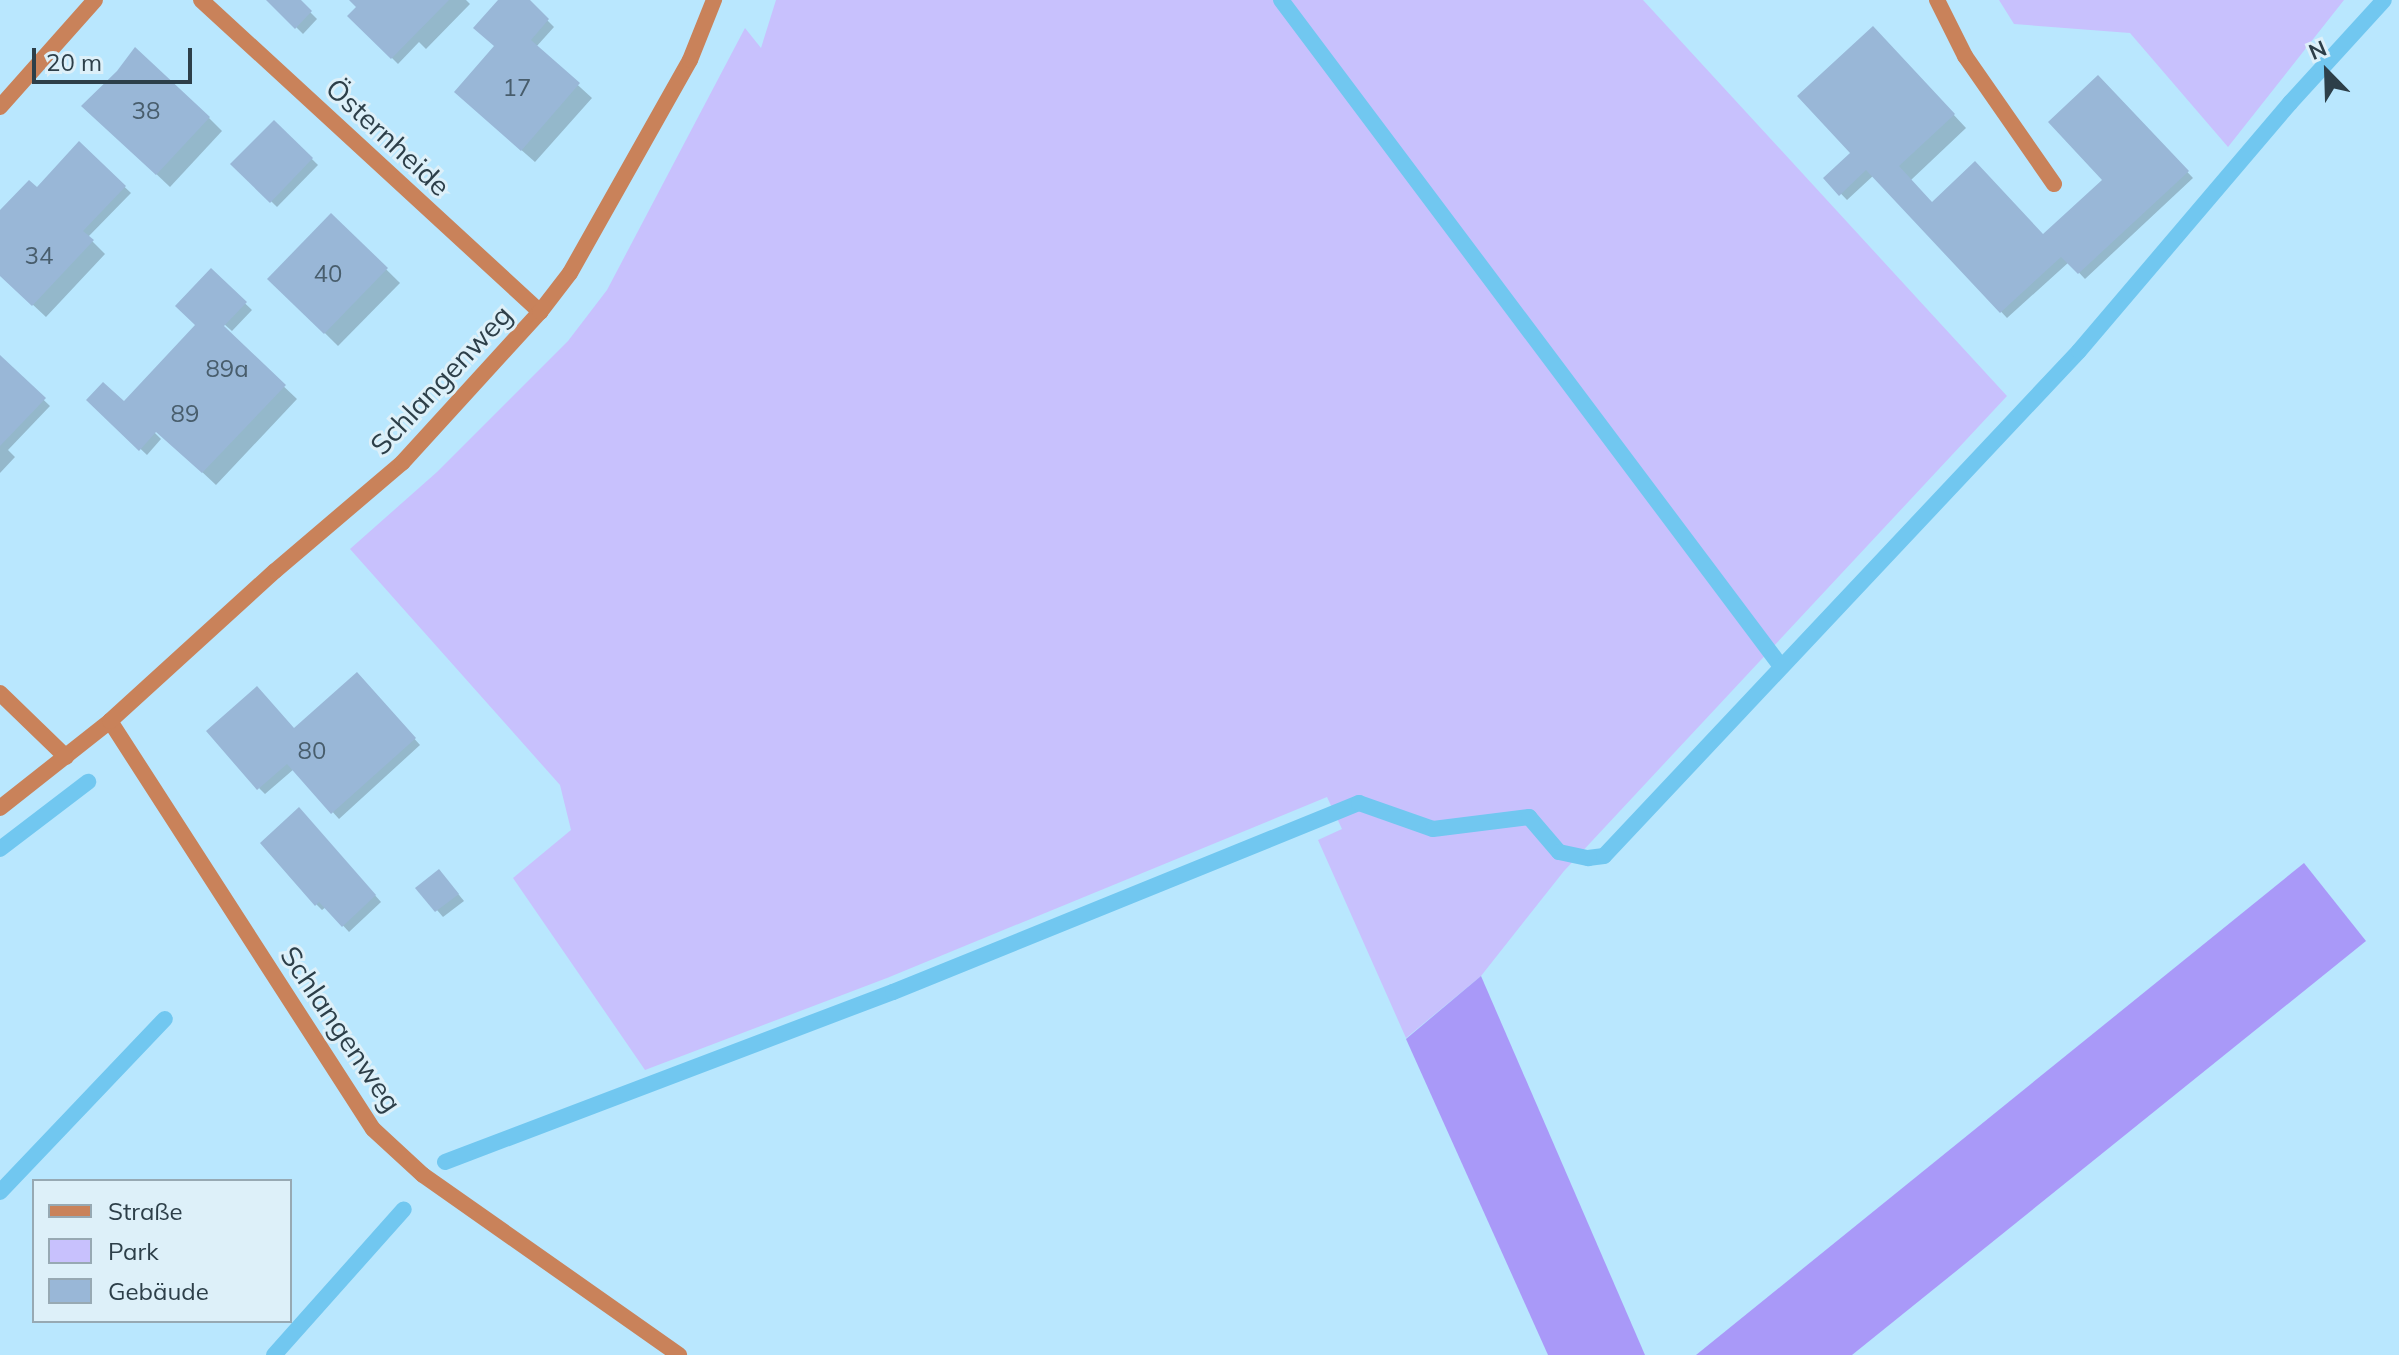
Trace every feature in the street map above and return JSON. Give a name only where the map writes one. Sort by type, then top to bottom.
[{"type":"street","points":[[0,107],[95,0]]},
{"type":"street","name":"Östernheide","points":[[201,0],[540,312]]},
{"type":"street","name":"Schlangenweg","points":[[0,808],[110,721],[275,571],[402,463],[540,312],[570,273],[690,60],[714,0]]},
{"type":"street","points":[[1937,0],[1965,56],[2054,184]]},
{"type":"street","points":[[0,693],[66,757]]},
{"type":"street","name":"Schlangenweg","points":[[110,721],[373,1129],[423,1175],[679,1355]]},
{"type":"green space","points":[[776,0],[1643,0],[2007,396],[1564,871],[1481,976],[1406,1038],[1318,840],[1342,829],[1327,797],[887,978],[645,1070],[513,878],[571,830],[560,785],[350,549],[437,472],[568,341],[607,290],[745,28],[761,48]]},
{"type":"green space","points":[[1999,0],[2344,0],[2228,147],[2130,33],[2014,24]]},
{"type":"shaded area","points":[[2304,863],[2366,941],[1852,1355],[1696,1355]]},
{"type":"shaded area","points":[[1481,976],[1645,1355],[1548,1355],[1406,1039]]},
{"type":"building","points":[[266,0],[301,0],[312,11],[295,29]]},
{"type":"building","points":[[349,0],[449,0],[391,59],[347,16],[356,7]]},
{"type":"building","points":[[498,0],[530,0],[549,19],[531,40],[580,83],[521,151],[454,92],[494,46],[473,28]]},
{"type":"building","points":[[1873,26],[1955,114],[1899,166],[1932,202],[1975,161],[2043,234],[2102,180],[2048,122],[2098,75],[2189,171],[2078,274],[2061,257],[2000,313],[1866,170],[1839,196],[1823,178],[1850,153],[1797,96]]},
{"type":"building","points":[[135,47],[210,117],[156,175],[81,106],[117,71]]},
{"type":"building","points":[[274,120],[313,158],[270,203],[230,164]]},
{"type":"building","points":[[79,141],[126,186],[83,231],[94,240],[32,306],[0,276],[0,210],[29,180],[37,187]]},
{"type":"building","points":[[331,213],[388,268],[324,334],[267,279]]},
{"type":"building","points":[[211,268],[247,302],[224,326],[286,385],[202,473],[156,432],[139,451],[86,400],[103,382],[124,401],[195,325],[175,306]]},
{"type":"building","points":[[0,355],[46,398],[0,446]]},
{"type":"building","points":[[357,672],[416,738],[331,814],[287,764],[257,790],[206,731],[257,686],[294,728]]},
{"type":"building","points":[[299,807],[376,895],[342,927],[319,902],[315,906],[260,843]]},
{"type":"building","points":[[439,869],[459,894],[435,912],[415,888]]},
{"type":"waterway","points":[[1281,0],[1780,665]]},
{"type":"waterway","points":[[445,1162],[893,992],[1359,803],[1433,829],[1529,817],[1559,852],[1588,858],[1604,856],[2079,351],[2290,103],[2384,0]]},
{"type":"waterway","points":[[0,849],[88,782]]},
{"type":"waterway","points":[[0,1192],[165,1019]]},
{"type":"waterway","points":[[274,1355],[404,1209]]}]
